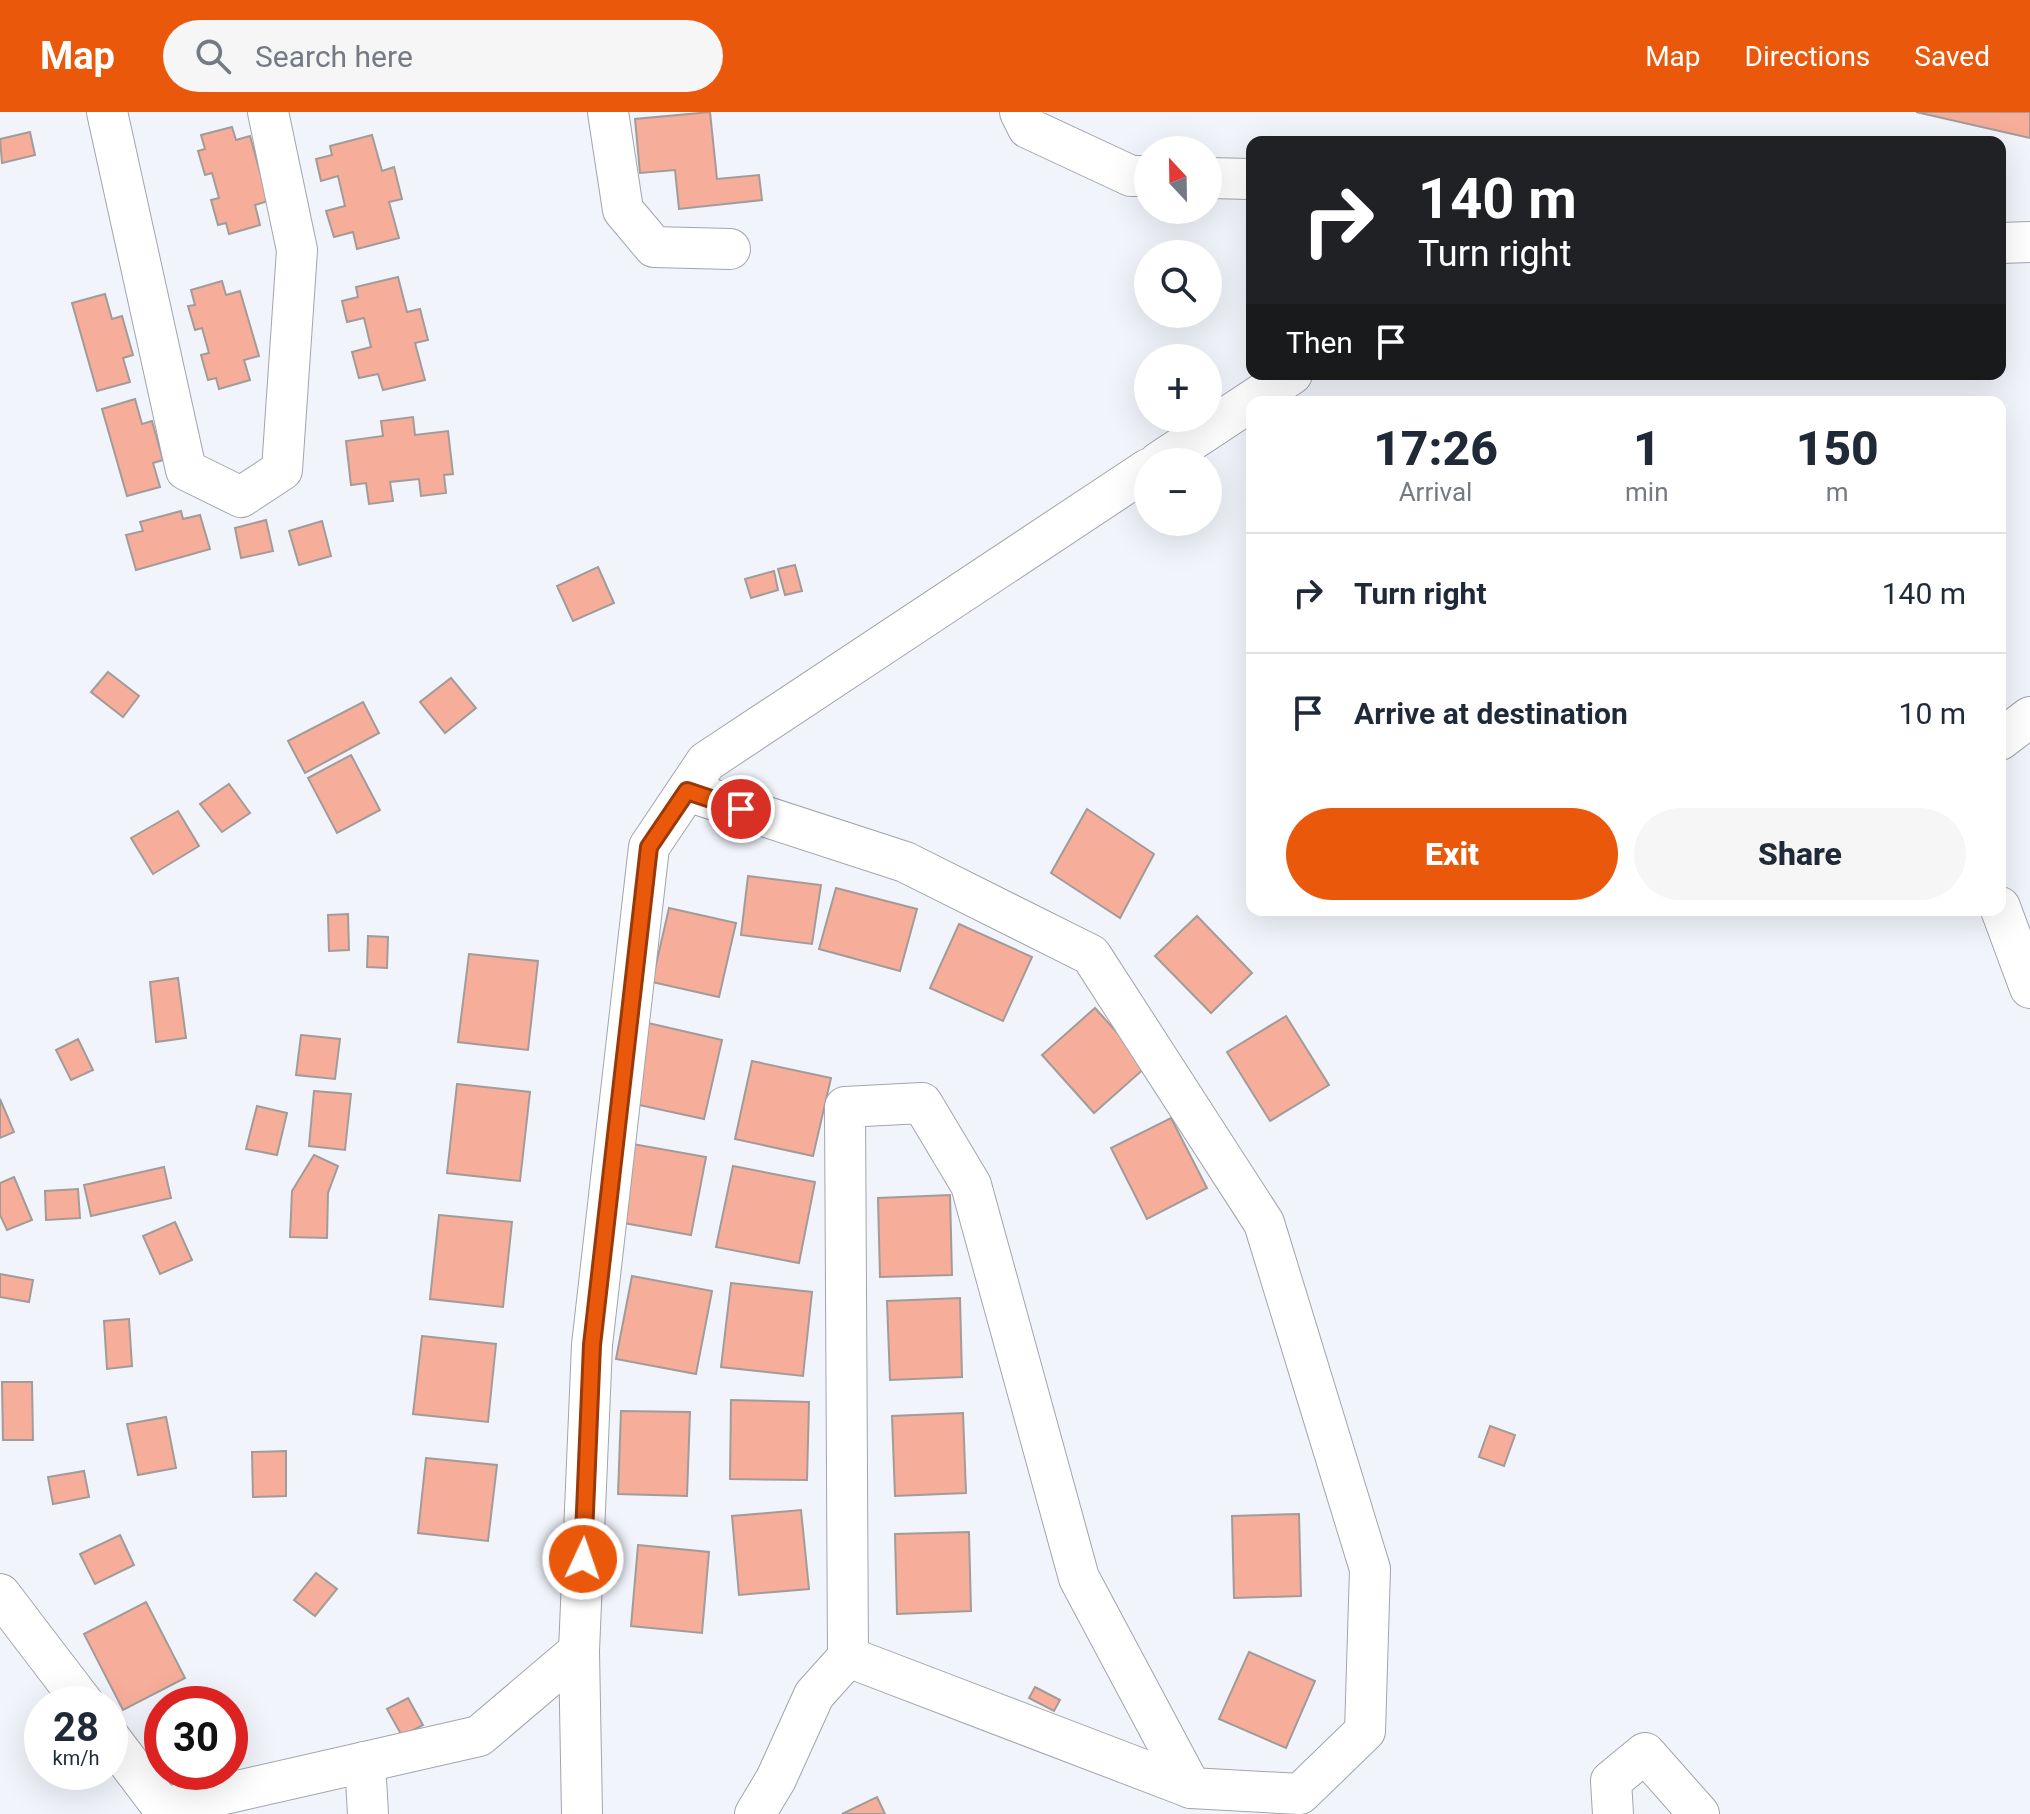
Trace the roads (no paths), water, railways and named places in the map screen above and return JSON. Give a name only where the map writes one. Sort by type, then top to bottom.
[{"type":"street","points":[[107,112],[186,470],[241,497],[282,470],[297,250],[268,112]]},
{"type":"street","points":[[608,112],[623,210],[654,247],[730,249]]},
{"type":"street","points":[[1020,112],[1028,128],[1134,176]]},
{"type":"street","points":[[1222,178],[1246,179]]},
{"type":"street","points":[[2006,243],[2030,242]]},
{"type":"street","points":[[1259,396],[1283,380]]},
{"type":"street","points":[[1180,448],[1246,404]]},
{"type":"street","points":[[582,1814],[579,1651],[592,1345],[649,847],[706,762],[1134,478]]},
{"type":"street","points":[[2006,735],[2030,717]]},
{"type":"street","points":[[687,791],[905,862],[1091,955],[1264,1223],[1370,1569],[1365,1731],[1300,1794],[1191,1788],[848,1657]]},
{"type":"street","points":[[2003,916],[2030,988]]},
{"type":"street","points":[[755,1814],[784,1797],[814,1695],[848,1657],[845,1107],[922,1103],[971,1185],[1079,1578],[1191,1788]]},
{"type":"street","points":[[0,1594],[70,1686]]},
{"type":"street","points":[[128,1762],[163,1808],[479,1736],[579,1651]]},
{"type":"street","points":[[1613,1814],[1611,1781],[1645,1753],[1699,1814]]},
{"type":"street","points":[[365,1762],[368,1814]]}]
